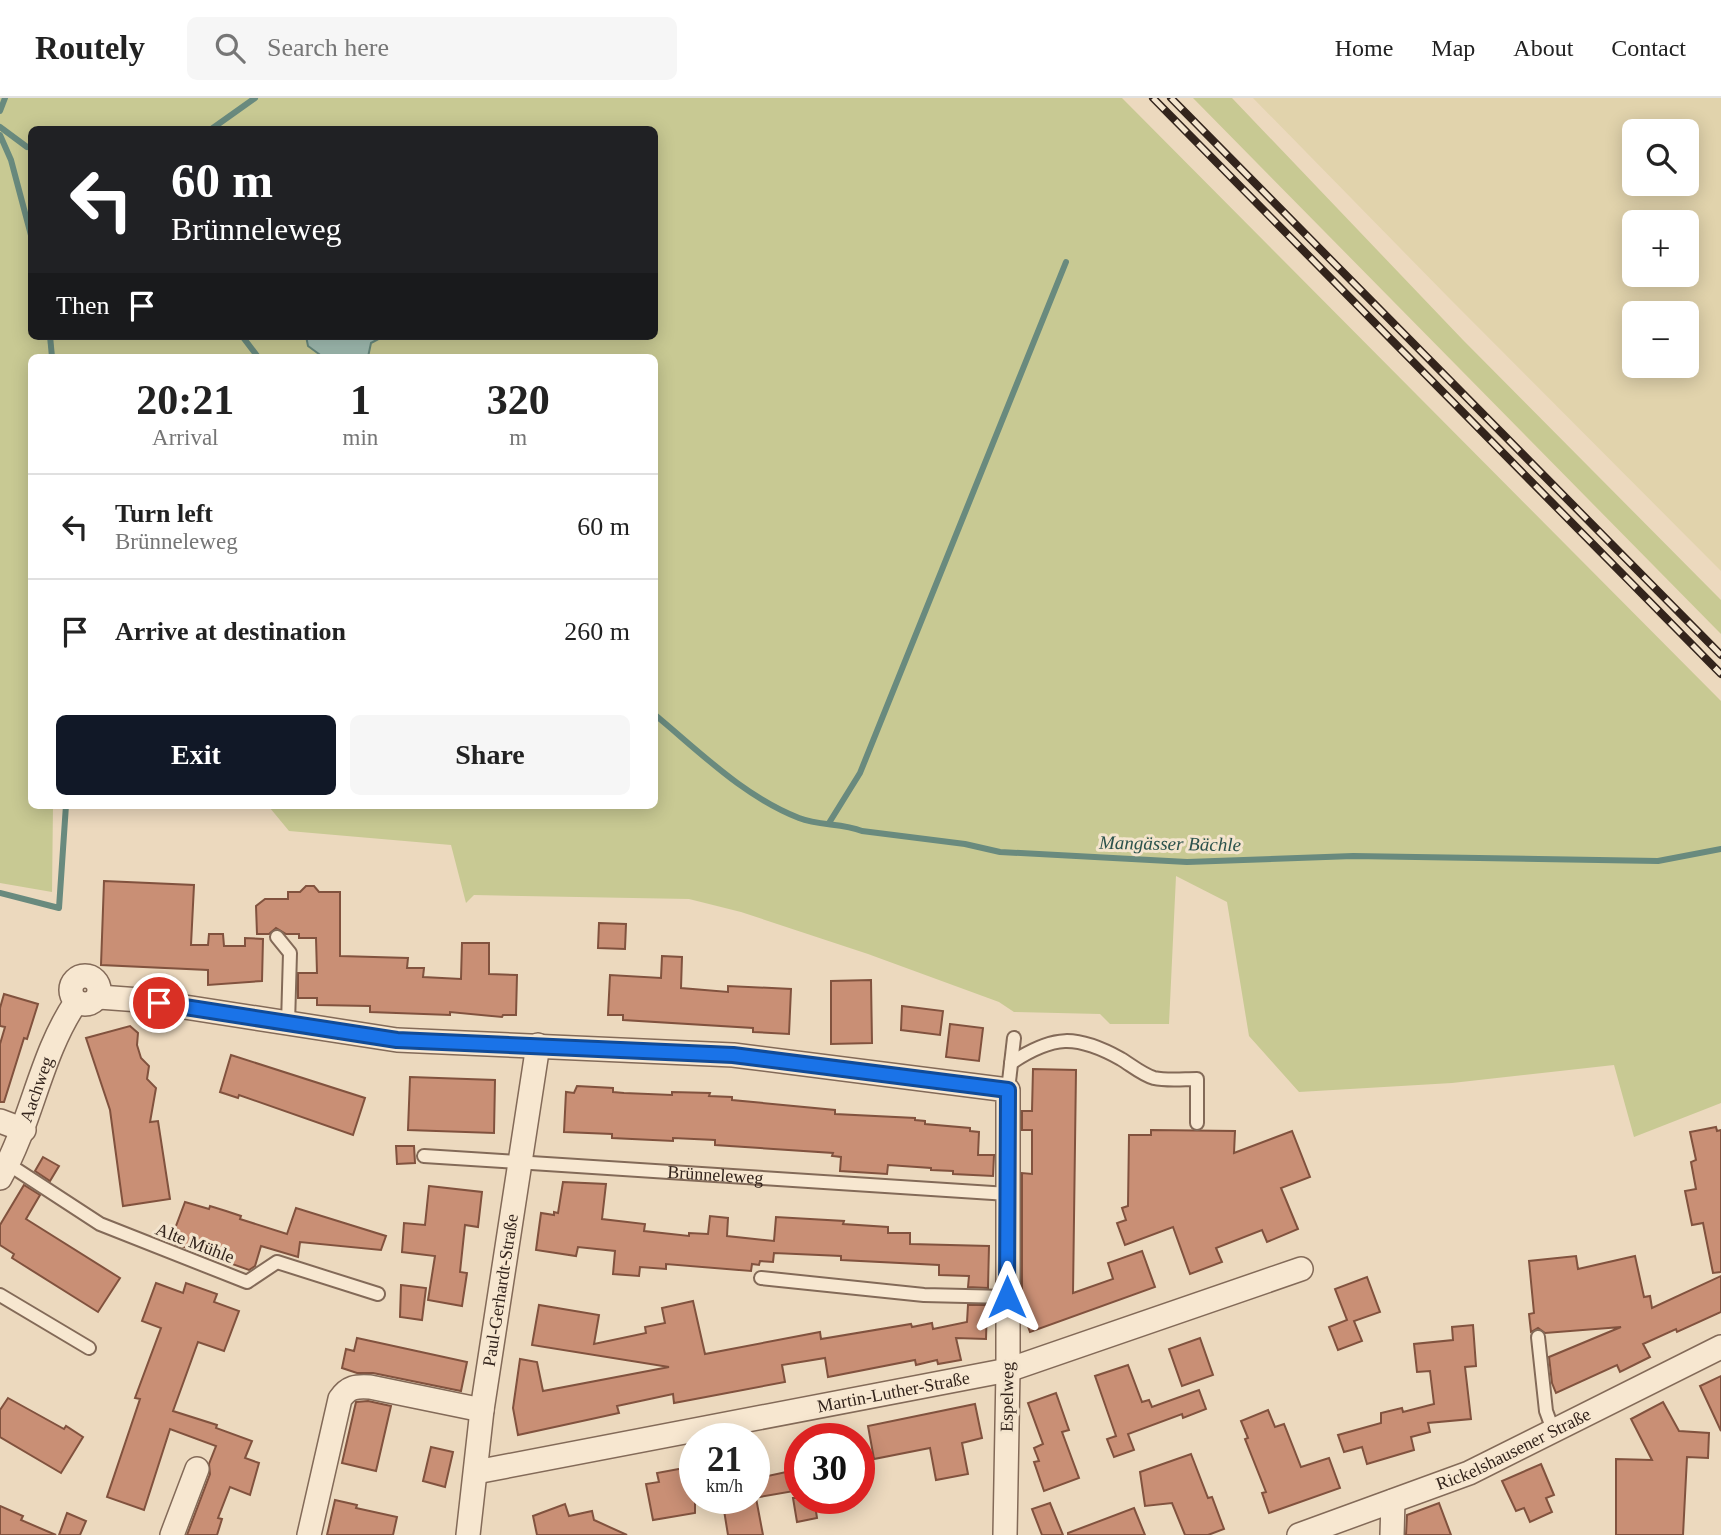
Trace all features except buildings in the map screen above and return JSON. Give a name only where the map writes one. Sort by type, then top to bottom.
[{"type":"street","name":"Aachweg","points":[[4,1171],[24,1130],[55,1037],[87,999],[140,999],[289,1024]]},
{"type":"street","points":[[289,1024],[397,1040],[733,1055],[1008,1090]]},
{"type":"street","name":"Paul-Gerhardt-Straße","points":[[468,1535],[482,1410],[538,1045]]},
{"type":"street","name":"Espelweg","points":[[1005,1535],[1008,1090]]},
{"type":"street","points":[[0,1121],[24,1130]]},
{"type":"street","name":"Martin-Luther-Straße","points":[[475,1472],[1008,1370],[1301,1269]]},
{"type":"street","name":"Rickelshausener Straße","points":[[1299,1535],[1468,1473],[1721,1347]]},
{"type":"street","points":[[309,1535],[340,1399],[345,1392],[359,1386],[370,1387],[482,1410]]},
{"type":"street","points":[[172,1535],[197,1469]]},
{"type":"street","points":[[1392,1535],[1393,1502]]},
{"type":"lane","points":[[277,937],[290,953],[289,1024]]},
{"type":"lane","points":[[1008,1090],[1014,1038]]},
{"type":"lane","points":[[1011,1063],[1032,1048],[1055,1040],[1081,1042],[1113,1055],[1153,1077],[1197,1079],[1197,1123]]},
{"type":"lane","name":"Brünneleweg","points":[[424,1156],[1008,1194]]},
{"type":"lane","name":"Alte Mühle","points":[[4,1171],[100,1224],[247,1282],[277,1262],[378,1294]]},
{"type":"lane","points":[[761,1278],[924,1296],[1007,1297]]},
{"type":"lane","points":[[0,1294],[89,1348]]},
{"type":"lane","points":[[1538,1337],[1546,1411],[1553,1430]]},
{"type":"shaded area","points":[[1253,98],[1721,98],[1721,571],[1449,298]]},
{"type":"shaded area","points":[[307,340],[377,340],[371,343],[369,354],[319,354],[308,346]]},
{"type":"green space","points":[[0,98],[1122,98],[1721,701],[1721,1103],[1634,1137],[1614,1065],[1452,1083],[1299,1092],[1249,1036],[1227,902],[1176,876],[1169,1024],[1110,1024],[1100,1014],[1014,1012],[999,1002],[868,954],[741,912],[689,899],[474,895],[466,903],[451,845],[289,831],[271,809],[658,809],[658,354],[28,354],[28,809],[53,809],[52,892],[0,883]]},
{"type":"green space","points":[[1193,98],[1232,98],[1463,340],[1721,600],[1721,634]]},
{"type":"waterway","points":[[0,111],[5,98]]},
{"type":"waterway","points":[[216,126],[255,98]]},
{"type":"waterway","name":"Mangässer Bächle","points":[[0,127],[27,147]]},
{"type":"waterway","points":[[0,135],[11,160],[28,224]]},
{"type":"waterway","points":[[829,823],[860,773],[1066,262]]},
{"type":"waterway","points":[[50,340],[52,354]]},
{"type":"waterway","name":"Mangässer Bächle","points":[[245,340],[256,354]]},
{"type":"waterway","name":"Mangässer Bächle","points":[[658,717],[705,758],[759,798],[799,818],[862,831],[965,844],[1000,852],[1187,862],[1353,856],[1658,861],[1721,849]]},
{"type":"waterway","points":[[0,893],[59,908],[66,809]]},
{"type":"railway","points":[[1153,98],[1721,674]]},
{"type":"railway","points":[[1171,98],[1721,655]]},
{"type":"route","points":[[159,1003],[397,1040],[733,1055],[853,1068],[1008,1090],[1007,1297]]}]
